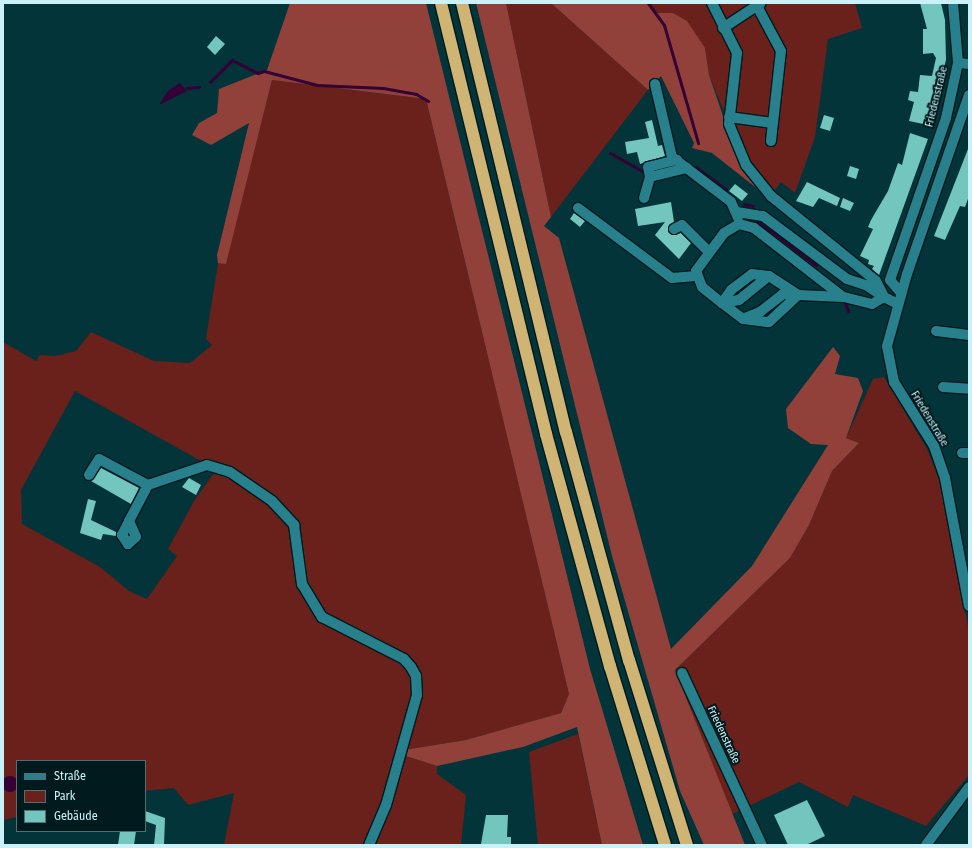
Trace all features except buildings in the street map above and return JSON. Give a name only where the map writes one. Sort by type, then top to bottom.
[{"type":"highway","points":[[441,3],[546,434],[610,666],[665,845]]},
{"type":"highway","points":[[462,3],[566,432],[629,660],[687,845]]},
{"type":"street","points":[[712,3],[723,28],[737,53],[729,118],[736,147],[764,189],[876,281],[884,297]]},
{"type":"street","name":"Friedenstraße","points":[[901,293],[890,280],[946,118],[958,63],[953,3]]},
{"type":"street","points":[[723,28],[759,4],[780,51],[771,141]]},
{"type":"street","name":"Friedenstraße","points":[[958,63],[969,64]]},
{"type":"street","points":[[655,84],[667,141],[677,160],[731,202],[737,212],[739,224]]},
{"type":"street","name":"Friedenstraße","points":[[969,95],[901,293],[888,339],[890,368],[903,402],[934,446],[945,478],[969,606]]},
{"type":"street","points":[[729,118],[774,123]]},
{"type":"street","points":[[644,198],[650,177],[648,167],[677,160]]},
{"type":"street","points":[[650,177],[687,168]]},
{"type":"street","points":[[578,208],[672,278],[696,276]]},
{"type":"street","points":[[737,212],[763,216],[847,279],[866,285],[898,304]]},
{"type":"street","points":[[696,276],[709,252],[730,226],[739,224],[754,228],[843,297]]},
{"type":"street","points":[[674,229],[682,225],[709,252]]},
{"type":"street","points":[[696,276],[702,287],[743,320],[768,322],[798,296]]},
{"type":"street","points":[[722,303],[739,300],[769,276],[798,296],[843,297],[872,304],[884,297]]},
{"type":"street","points":[[936,331],[969,335]]},
{"type":"street","points":[[943,387],[969,389]]},
{"type":"street","points":[[89,476],[99,459],[148,485]]},
{"type":"street","points":[[129,521],[148,485],[190,469],[217,466],[285,513],[297,535],[302,584],[310,602],[322,617],[341,630],[404,659],[416,676],[417,695],[397,757],[386,805],[369,845]]},
{"type":"street","name":"Friedenstraße","points":[[682,672],[762,845]]},
{"type":"street","points":[[926,845],[969,787]]},
{"type":"green space","points":[[506,3],[551,3],[648,90],[551,217]]},
{"type":"green space","points":[[649,3],[855,3],[862,28],[828,39],[815,137],[795,193],[781,182],[769,198],[741,162],[728,136],[725,114],[709,75],[705,48],[673,13],[657,13]]},
{"type":"green space","points":[[272,80],[426,99],[569,694],[561,713],[466,740],[404,750],[403,755],[437,766],[437,774],[466,795],[461,845],[224,845],[234,793],[188,805],[174,788],[146,791],[146,760],[16,760],[16,817],[3,820],[3,342],[36,361],[40,355],[55,356],[76,351],[91,332],[154,361],[190,363],[212,345],[206,339],[218,263],[226,263]],"holes":[[[75,391],[203,462],[205,469],[214,473],[194,501],[168,549],[177,556],[147,599],[129,591],[100,567],[22,524],[21,490]]]},
{"type":"green space","points":[[884,377],[927,449],[939,479],[969,631],[969,775],[926,826],[853,795],[848,807],[799,782],[732,814],[675,670],[790,558],[809,525],[832,471],[859,443],[846,438],[873,379]]},
{"type":"green space","points":[[578,734],[602,845],[538,845],[529,752]]},
{"type":"shaded area","points":[[290,3],[426,3],[590,669],[643,845],[602,845],[577,727],[523,747],[437,766],[403,755],[404,750],[466,740],[561,713],[569,694],[426,99],[272,80],[226,264],[218,263],[217,255],[249,123],[211,145],[192,135],[199,123],[217,113],[219,89],[267,70]]},
{"type":"shaded area","points":[[476,3],[506,3],[551,217],[544,226],[559,238],[671,649],[752,566],[828,445],[811,444],[788,428],[786,409],[833,347],[840,356],[835,374],[858,378],[863,391],[846,438],[859,443],[832,471],[809,525],[790,558],[675,670],[745,845],[704,845],[680,791],[612,556]]},
{"type":"shaded area","points":[[551,3],[649,3],[657,13],[673,13],[687,21],[705,48],[709,75],[734,148],[769,198],[712,153],[692,148],[694,143],[661,76],[648,90]]},
{"type":"shaded area","points":[[180,83],[187,91],[159,105],[168,91]]},
{"type":"shaded area","points":[[10,776],[16,778],[16,790],[10,792],[4,790],[2,784],[4,778]]},
{"type":"waterway","points":[[648,3],[664,25],[698,143]]},
{"type":"waterway","points":[[210,82],[232,60],[258,73],[264,71],[317,85],[383,88],[416,94],[428,101]]},
{"type":"waterway","points":[[187,88],[199,87]]},
{"type":"waterway","points":[[610,153],[642,171]]},
{"type":"waterway","points":[[696,167],[726,190]]},
{"type":"waterway","points":[[744,204],[753,206]]},
{"type":"waterway","points":[[756,220],[816,265]]},
{"type":"waterway","points":[[845,303],[848,311]]}]
